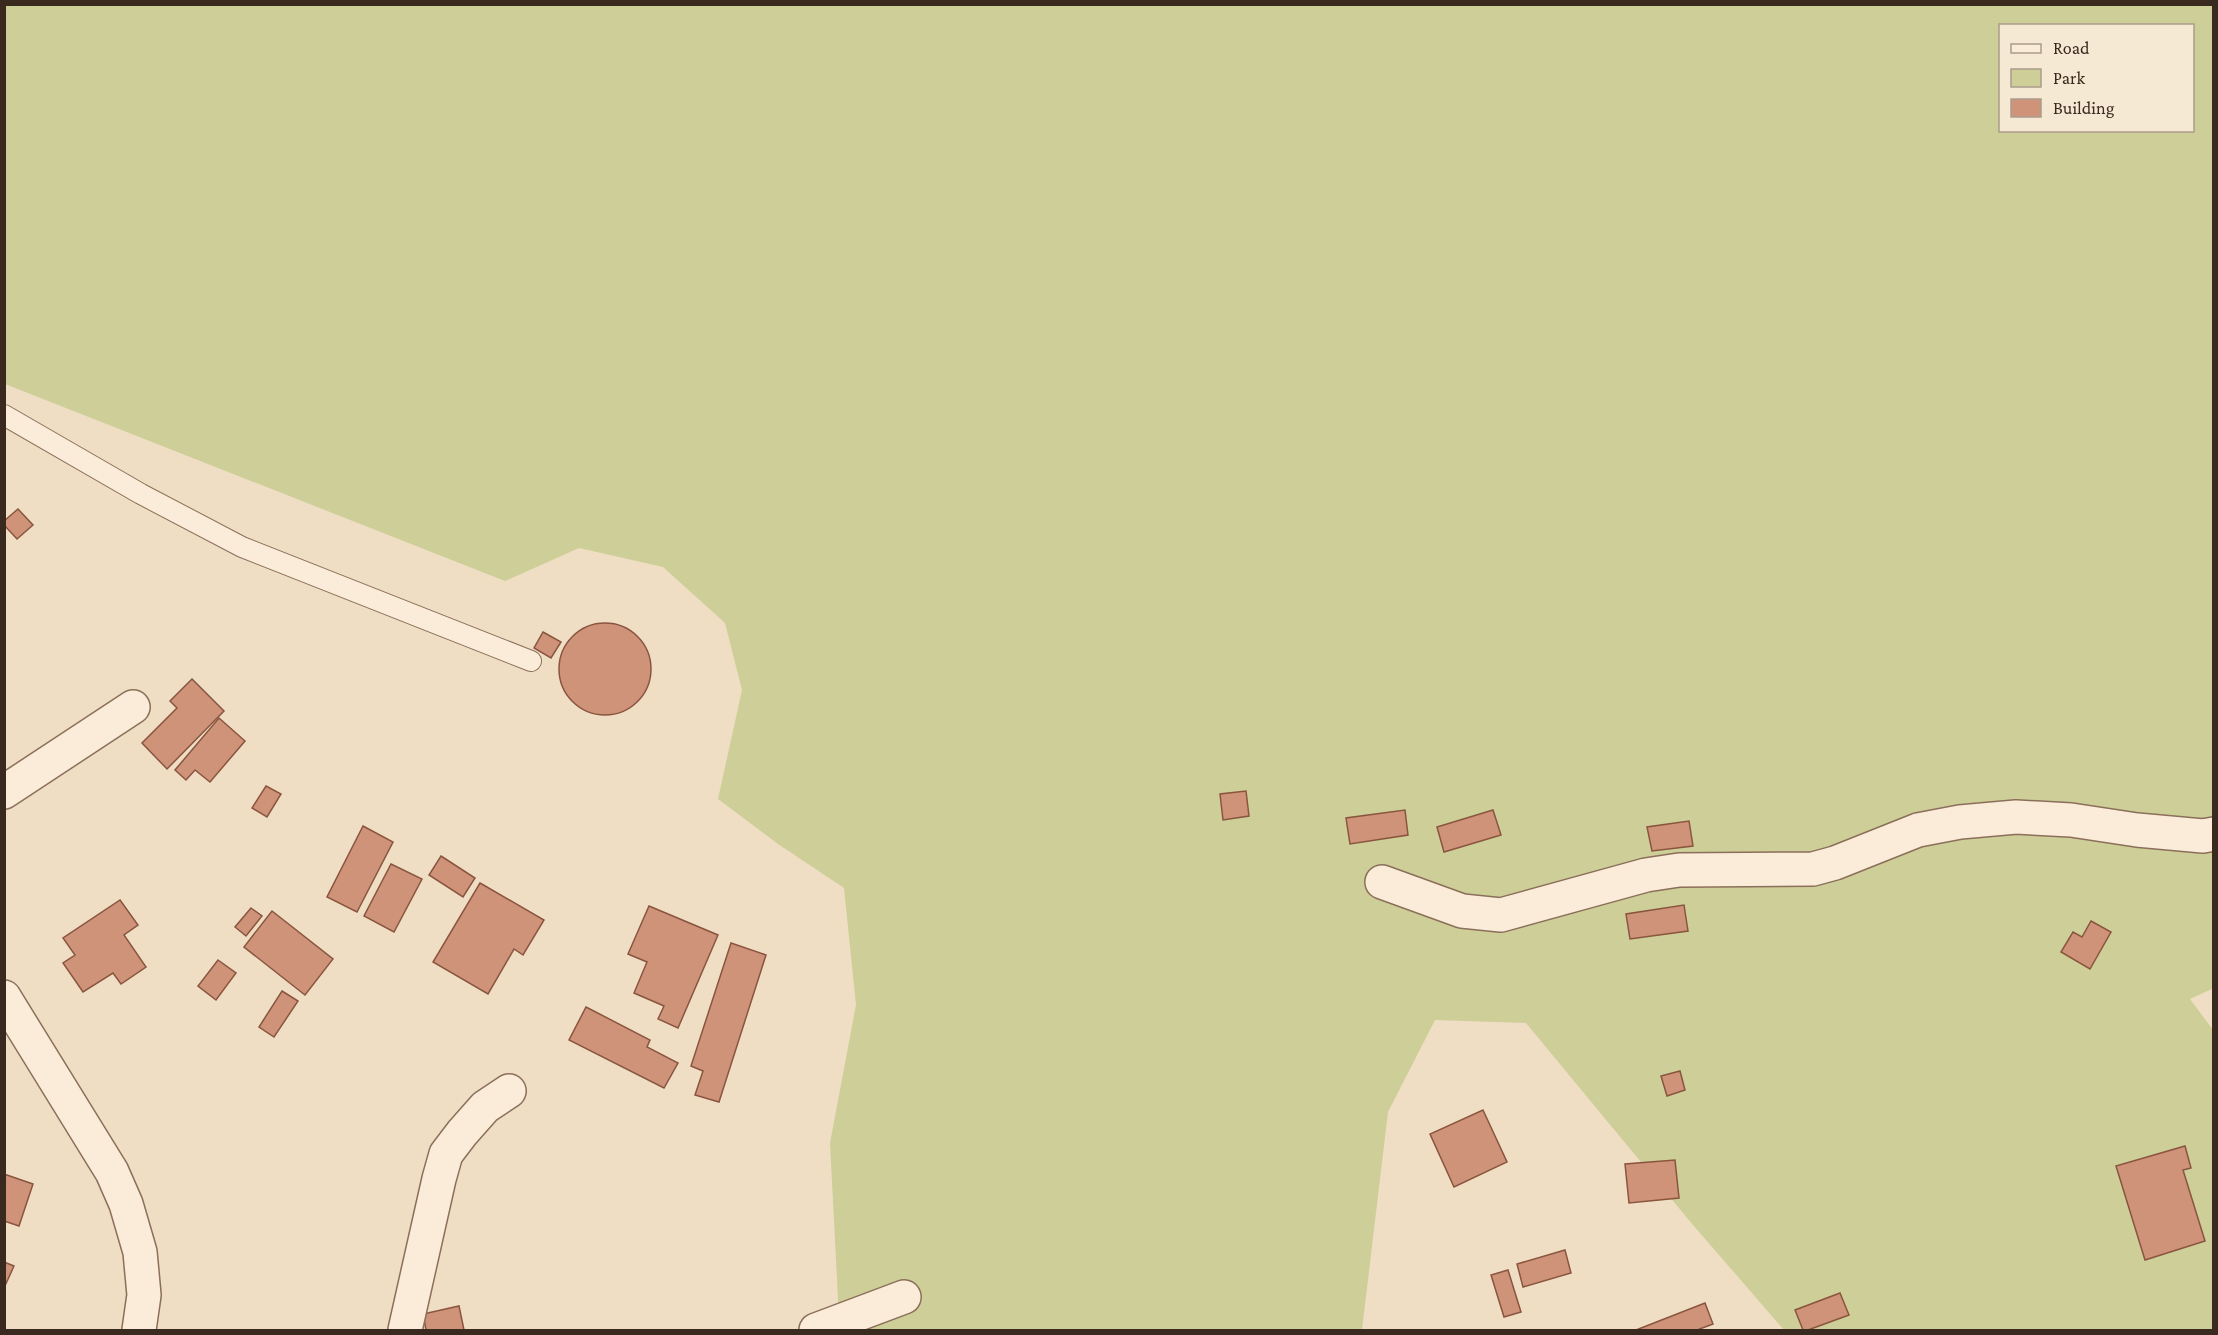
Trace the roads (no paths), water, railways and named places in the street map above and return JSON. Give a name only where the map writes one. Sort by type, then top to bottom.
[{"type":"street","points":[[4,792],[133,707]]},
{"type":"street","points":[[1382,882],[1462,911],[1501,915],[1646,875],[1679,870],[1813,869],[1835,863],[1918,830],[1960,822],[2016,817],[2071,820],[2137,830],[2203,836],[2214,834]]},
{"type":"street","points":[[4,997],[112,1172],[126,1204],[140,1252],[144,1295],[139,1330]]},
{"type":"street","points":[[405,1330],[446,1154],[485,1107],[509,1091]]},
{"type":"street","points":[[816,1330],[904,1297]]},
{"type":"lane","points":[[4,415],[141,494],[242,547],[531,661]]}]
